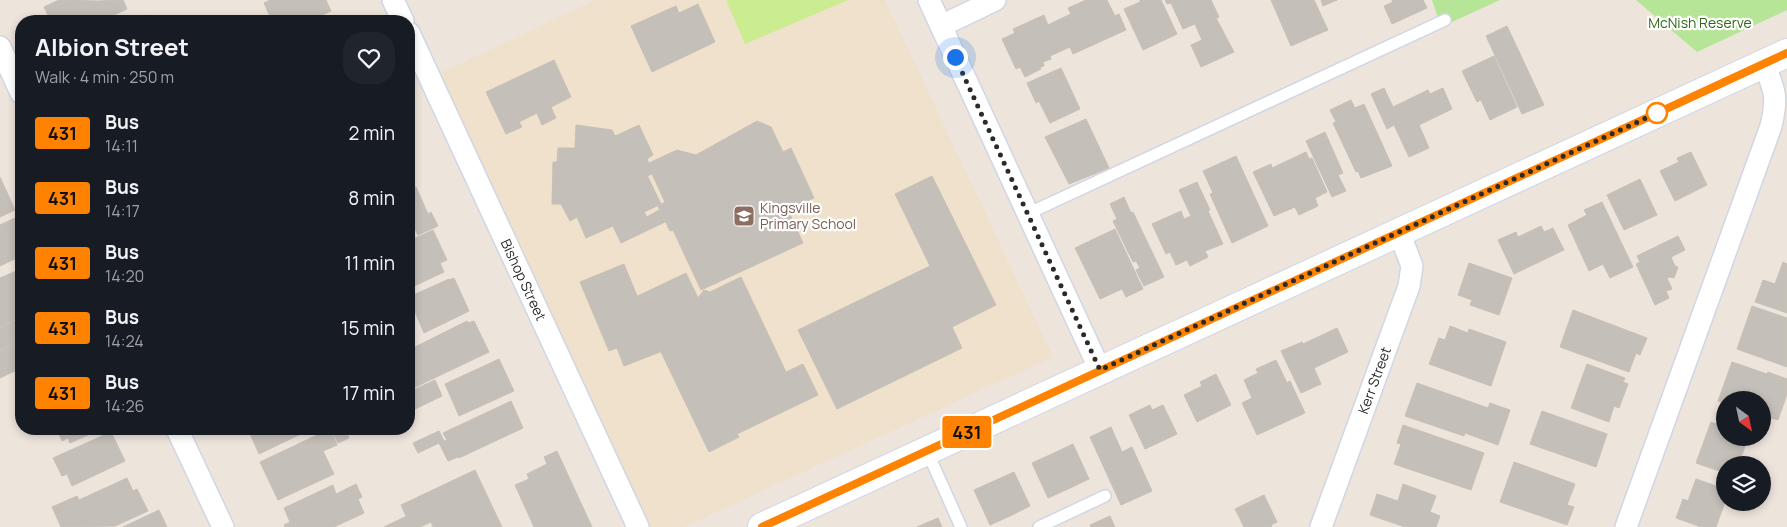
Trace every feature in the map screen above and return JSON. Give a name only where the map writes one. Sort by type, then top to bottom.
[{"type":"main road","points":[[762,527],[1775,58]]},
{"type":"street","points":[[393,0],[400,15]]},
{"type":"street","points":[[929,0],[1100,370]]},
{"type":"street","points":[[941,26],[995,0]]},
{"type":"street","name":"Bishop Street","points":[[415,46],[638,527]]},
{"type":"street","points":[[0,47],[15,80]]},
{"type":"street","points":[[1626,527],[1771,126],[1774,111],[1775,58]]},
{"type":"street","name":"Kerr Street","points":[[1321,527],[1408,286],[1412,266],[1399,232]]},
{"type":"street","points":[[180,435],[223,527]]},
{"type":"lane","points":[[1027,214],[1445,20]]},
{"type":"lane","points":[[926,451],[962,527]]},
{"type":"lane","points":[[1039,527],[1105,496]]},
{"type":"shaded area","name":"Kingsville Primary School","points":[[596,0],[885,0],[1053,357],[684,527],[649,527],[436,75]]},
{"type":"green space","points":[[726,0],[848,0],[745,44]]},
{"type":"green space","points":[[1432,0],[1500,0],[1441,27]]},
{"type":"green space","name":"McNish Reserve","points":[[1636,0],[1787,0],[1787,10],[1697,52]]},
{"type":"building","points":[[59,0],[123,0],[127,9],[114,15],[48,15],[44,7]]},
{"type":"building","points":[[270,0],[326,0],[331,11],[323,15],[269,15],[264,3]]},
{"type":"building","points":[[1086,0],[1107,0],[1115,16],[1119,14],[1126,30],[1073,54],[1058,20],[1071,14],[1068,8]]},
{"type":"building","points":[[1140,0],[1161,0],[1177,34],[1143,50],[1124,9],[1140,2]]},
{"type":"building","points":[[1165,0],[1211,0],[1219,17],[1216,18],[1234,52],[1201,67],[1191,45],[1202,40],[1195,24],[1183,29],[1171,3],[1167,4]]},
{"type":"building","points":[[1271,0],[1291,0],[1309,38],[1291,46]]},
{"type":"building","points":[[1291,0],[1314,0],[1328,30],[1309,38]]},
{"type":"building","points":[[1321,0],[1337,0],[1323,6]]},
{"type":"building","points":[[1392,0],[1423,0],[1427,8],[1392,24],[1384,6],[1393,2]]},
{"type":"building","points":[[698,4],[715,42],[652,72],[631,26],[676,6],[679,13]]},
{"type":"building","points":[[1044,15],[1048,25],[1058,20],[1070,47],[1050,56],[1051,59],[1043,62],[1044,66],[1040,67],[1041,69],[1025,77],[1020,67],[1016,69],[1002,39],[1015,33],[1013,29]]},
{"type":"building","points":[[1507,26],[1544,105],[1522,114],[1486,36]]},
{"type":"building","points":[[1494,56],[1517,107],[1490,120],[1481,100],[1477,102],[1462,71]]},
{"type":"building","points":[[554,60],[571,97],[551,107],[556,118],[542,125],[537,113],[519,122],[522,127],[506,134],[486,92]]},
{"type":"building","points":[[1061,68],[1080,109],[1050,123],[1039,101],[1036,103],[1027,83]]},
{"type":"building","points":[[1384,88],[1393,107],[1428,90],[1430,94],[1443,88],[1452,109],[1419,125],[1429,148],[1409,157],[1394,125],[1387,129],[1371,94]]},
{"type":"building","points":[[1351,100],[1355,108],[1364,104],[1392,166],[1361,178],[1358,171],[1356,172],[1333,123],[1336,122],[1330,110]]},
{"type":"building","points":[[1086,119],[1109,168],[1069,184],[1045,137]]},
{"type":"building","points":[[757,121],[771,127],[783,152],[791,148],[814,198],[788,210],[803,243],[701,290],[673,230],[670,231],[658,206],[665,202],[652,174],[647,176],[645,171],[651,169],[649,163],[677,150],[696,155]]},
{"type":"building","points":[[576,125],[612,130],[615,136],[639,125],[653,155],[647,159],[651,169],[645,171],[661,204],[644,212],[647,217],[659,210],[665,222],[621,243],[613,226],[586,238],[577,217],[570,221],[561,204],[552,204],[553,162],[557,162],[558,148],[575,148]]},
{"type":"building","points":[[1325,132],[1343,173],[1338,175],[1346,191],[1332,197],[1306,141]]},
{"type":"building","points":[[1306,152],[1309,159],[1312,158],[1327,192],[1315,198],[1318,206],[1299,215],[1295,207],[1274,216],[1253,172],[1271,164],[1272,168]]},
{"type":"building","points":[[1691,152],[1707,185],[1675,201],[1660,171],[1679,162],[1677,158]]},
{"type":"building","points":[[1236,156],[1268,226],[1232,243],[1210,194],[1213,193],[1203,171]]},
{"type":"building","points":[[932,176],[996,305],[952,327],[962,348],[837,409],[798,330],[930,266],[895,194]]},
{"type":"building","points":[[0,177],[15,210],[0,217]]},
{"type":"building","points":[[1640,179],[1657,215],[1624,230],[1607,195]]},
{"type":"building","points":[[1197,182],[1223,244],[1205,251],[1208,257],[1190,266],[1187,260],[1176,265],[1170,252],[1166,254],[1152,224],[1181,211],[1184,219],[1191,216],[1179,190]]},
{"type":"building","points":[[415,187],[428,214],[431,212],[438,226],[418,235],[415,229]]},
{"type":"building","points":[[1124,197],[1164,277],[1144,286],[1136,270],[1140,268],[1136,261],[1133,262],[1113,221],[1117,219],[1110,204]]},
{"type":"building","points":[[1602,202],[1633,267],[1610,278],[1603,264],[1589,271],[1568,225],[1587,215],[1584,210]]},
{"type":"building","points":[[15,218],[15,259],[0,266],[0,225]]},
{"type":"building","points":[[1541,226],[1544,232],[1553,228],[1564,250],[1514,274],[1498,240],[1516,232],[1518,237]]},
{"type":"building","points":[[1115,229],[1143,289],[1126,297],[1122,289],[1100,299],[1075,248]]},
{"type":"building","points":[[433,230],[447,260],[440,263],[444,272],[415,286],[415,238]]},
{"type":"building","points":[[1678,236],[1685,250],[1671,257],[1675,266],[1678,267],[1674,278],[1667,278],[1672,289],[1666,291],[1669,298],[1655,305],[1636,264],[1640,262],[1637,256]]},
{"type":"building","points":[[1783,262],[1787,264],[1787,313],[1755,302],[1763,280],[1775,284]]},
{"type":"building","points":[[1469,263],[1512,278],[1499,315],[1470,305],[1472,300],[1458,295]]},
{"type":"building","points":[[624,264],[660,352],[624,366],[617,348],[609,351],[580,282]]},
{"type":"building","points":[[15,272],[15,320],[0,327],[0,278]]},
{"type":"building","points":[[686,273],[698,298],[704,290],[710,292],[741,277],[786,372],[803,364],[818,395],[737,434],[739,437],[709,452],[650,329],[640,334],[625,302]]},
{"type":"building","points":[[454,278],[469,311],[424,333],[415,311],[415,294]]},
{"type":"building","points":[[1752,306],[1787,318],[1787,367],[1737,349]]},
{"type":"building","points":[[1573,310],[1647,338],[1640,355],[1636,353],[1629,372],[1560,347]]},
{"type":"building","points":[[15,321],[15,343],[0,350],[0,328]]},
{"type":"building","points":[[467,321],[468,323],[474,321],[489,352],[415,387],[415,347]]},
{"type":"building","points":[[1450,326],[1468,333],[1469,329],[1506,342],[1491,386],[1429,364],[1439,338],[1445,340]]},
{"type":"building","points":[[1337,328],[1348,352],[1314,368],[1321,384],[1301,393],[1281,351],[1302,342],[1303,344]]},
{"type":"building","points":[[15,344],[15,371],[0,378],[0,351]]},
{"type":"building","points":[[499,359],[514,391],[459,416],[445,384]]},
{"type":"building","points":[[1276,360],[1287,383],[1290,381],[1305,413],[1257,435],[1242,403],[1252,398],[1244,380],[1258,373],[1256,369]]},
{"type":"building","points":[[1732,362],[1787,379],[1787,394],[1778,420],[1771,418],[1771,391],[1722,391]]},
{"type":"building","points":[[1587,364],[1625,378],[1623,382],[1628,384],[1619,408],[1614,406],[1609,422],[1571,408]]},
{"type":"building","points":[[1216,374],[1231,405],[1197,422],[1184,395],[1202,386],[1200,382]]},
{"type":"building","points":[[435,380],[442,396],[415,409],[415,389]]},
{"type":"building","points":[[1417,383],[1488,408],[1490,403],[1510,410],[1498,445],[1465,433],[1464,436],[1405,416]]},
{"type":"building","points":[[511,401],[523,428],[459,458],[448,461],[439,443],[418,453],[413,443],[439,431],[444,441],[447,440],[443,433]]},
{"type":"building","points":[[1150,405],[1152,410],[1163,405],[1177,434],[1145,449],[1129,415]]},
{"type":"building","points":[[1542,411],[1607,434],[1596,467],[1530,444]]},
{"type":"building","points":[[1711,422],[1716,424],[1716,446],[1745,446],[1741,456],[1716,456],[1716,470],[1696,463]]},
{"type":"building","points":[[1403,425],[1484,453],[1471,490],[1394,464],[1401,444],[1397,443]]},
{"type":"building","points":[[1111,427],[1122,452],[1132,447],[1152,491],[1121,505],[1090,437]]},
{"type":"building","points":[[60,435],[88,435],[70,443],[68,438],[62,441]]},
{"type":"building","points":[[104,435],[112,435],[125,461],[72,486],[67,474],[62,476],[53,458]]},
{"type":"building","points":[[251,435],[299,435],[259,454]]},
{"type":"building","points":[[317,435],[333,435],[337,445],[323,451],[334,474],[278,500],[260,462]]},
{"type":"building","points":[[334,435],[348,435],[349,438],[338,443]]},
{"type":"building","points":[[1073,444],[1089,479],[1068,489],[1052,454]]},
{"type":"building","points":[[557,451],[592,527],[534,527],[515,485],[529,479],[527,474],[547,464],[544,457]]},
{"type":"building","points":[[1052,454],[1068,489],[1048,498],[1032,463]]},
{"type":"building","points":[[1514,462],[1575,484],[1567,505],[1574,507],[1567,525],[1500,502]]},
{"type":"building","points":[[475,470],[502,527],[433,527],[431,522],[420,527],[411,527],[401,505]]},
{"type":"building","points":[[1014,472],[1030,506],[1010,516],[994,481]]},
{"type":"building","points":[[127,478],[133,491],[137,489],[148,511],[115,526],[61,527],[52,507],[77,496],[79,500]]},
{"type":"building","points":[[1696,479],[1716,486],[1716,511],[1722,511],[1716,527],[1701,527],[1676,518],[1683,499],[1688,501]]},
{"type":"building","points":[[994,481],[1010,516],[990,525],[974,490]]},
{"type":"building","points":[[356,484],[362,497],[358,499],[364,513],[334,527],[285,527],[284,525],[290,522],[284,508],[333,485],[336,494]]},
{"type":"building","points":[[1403,484],[1436,496],[1430,512],[1440,516],[1436,527],[1405,527],[1370,515],[1377,494],[1398,501]]},
{"type":"building","points":[[1264,495],[1277,522],[1271,525],[1272,527],[1244,527],[1235,509]]},
{"type":"building","points":[[159,510],[167,527],[123,527]]},
{"type":"building","points":[[413,513],[420,527],[384,527]]},
{"type":"building","points":[[1110,516],[1115,527],[1091,527],[1090,525]]},
{"type":"building","points":[[938,518],[942,527],[917,527]]},
{"type":"bus line","name":"431","points":[[762,527],[1787,53]]},
{"type":"place","name":"Kingsville Primary School","points":[[744,216]]},
{"type":"route","points":[[955,57],[1100,370],[1657,113]]}]
